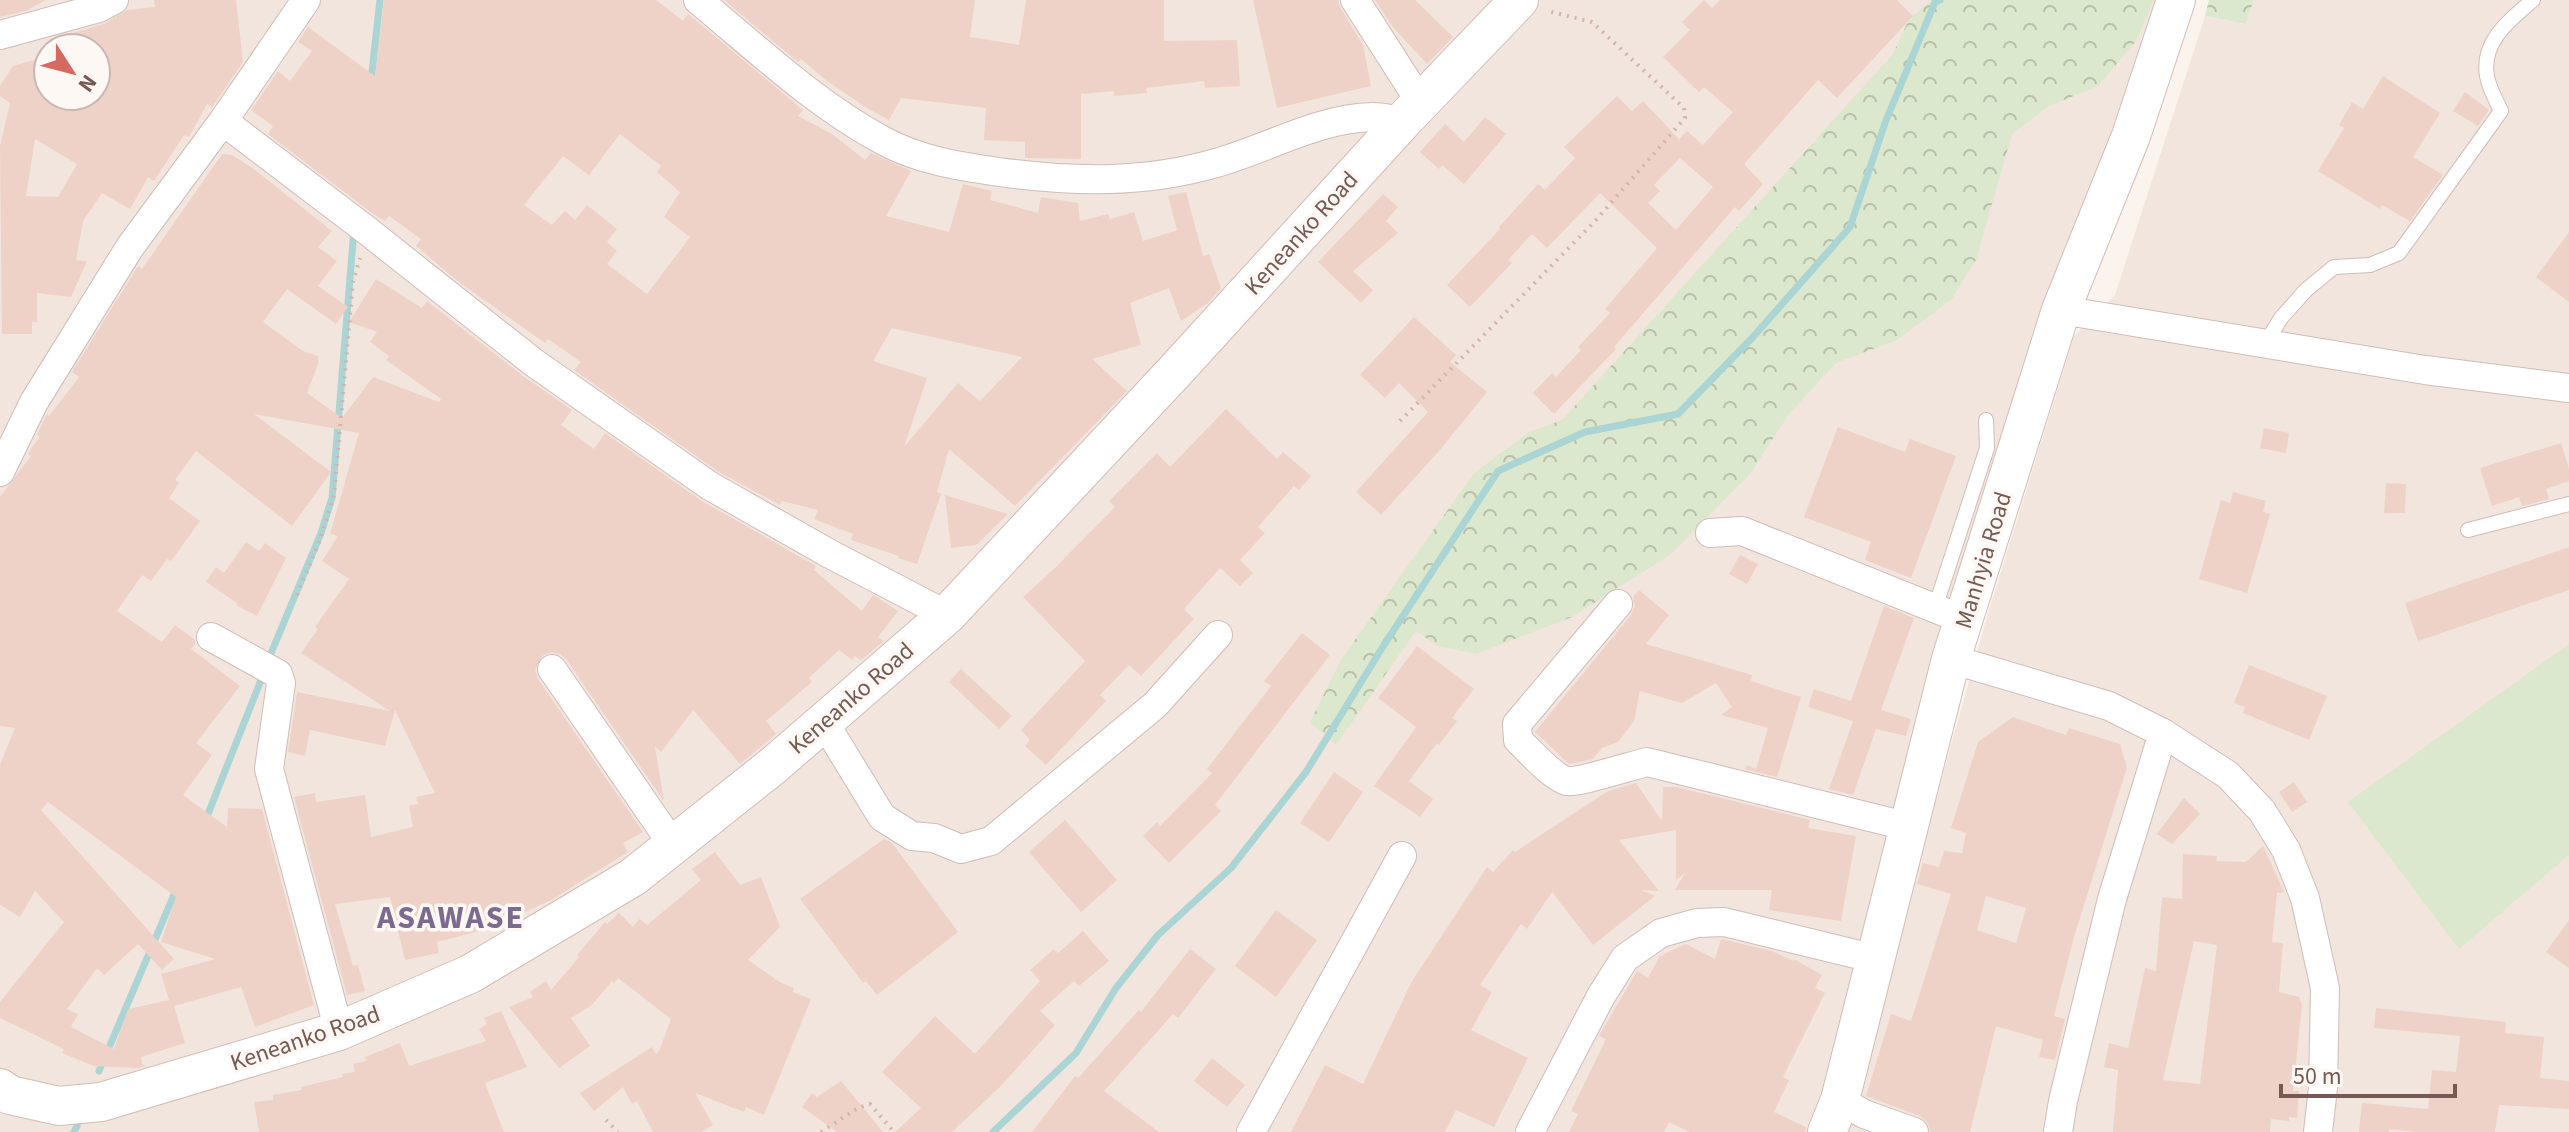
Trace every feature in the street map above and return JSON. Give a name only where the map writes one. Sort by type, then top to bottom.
[{"type":"street","points":[[0,35],[99,8],[114,0]]},
{"type":"street","points":[[0,472],[34,402],[130,247],[223,121],[306,0]]},
{"type":"street","points":[[698,0],[789,77],[884,142],[920,157],[961,167],[1052,179],[1116,181],[1165,175],[1217,163],[1349,120],[1412,112],[1355,0]]},
{"type":"street","name":"Manhyia Road","points":[[1833,1116],[1951,659],[1949,614],[2061,310],[2131,136],[2176,0]]},
{"type":"street","name":"Keneanko Road","points":[[0,1088],[10,1095],[59,1106],[101,1102],[339,1031],[470,974],[633,877],[824,722],[947,615],[1412,112],[1533,5]]},
{"type":"street","points":[[223,121],[533,362],[710,486],[947,615]]},
{"type":"street","points":[[2061,310],[2425,370],[2569,388]]},
{"type":"street","points":[[1710,533],[1742,531],[1949,614]]},
{"type":"street","points":[[1618,604],[1517,724],[1518,740],[1554,773],[1566,781],[1577,782],[1612,769],[1647,762],[1910,827]]},
{"type":"street","points":[[824,722],[882,817],[912,836],[934,838],[961,849],[991,841],[1155,705],[1218,635]]},
{"type":"street","points":[[211,637],[268,669],[281,683],[269,769],[339,1031]]},
{"type":"street","points":[[1951,659],[2109,706],[2163,733],[2228,775],[2262,811],[2286,850],[2305,898],[2325,988],[2323,1088],[2318,1132]]},
{"type":"street","points":[[552,669],[673,845]]},
{"type":"street","points":[[2058,1132],[2112,899],[2163,733]]},
{"type":"street","points":[[1251,1132],[1402,856]]},
{"type":"street","points":[[1530,1132],[1601,996],[1625,958],[1661,933],[1697,923],[1724,922],[1876,959]]},
{"type":"street","points":[[1833,1116],[1864,1114],[1914,1132]]},
{"type":"lane","points":[[2265,344],[2281,318],[2298,299],[2334,267],[2370,265],[2399,253],[2501,111],[2487,75],[2489,49],[2499,29],[2533,0]]},
{"type":"lane","points":[[1949,614],[1987,448],[1986,420]]},
{"type":"lane","points":[[2468,530],[2569,504]]},
{"type":"path","points":[[1400,421],[1596,220],[1685,118],[1684,108],[1592,22],[1533,5]]},
{"type":"path","points":[[297,595],[320,540],[334,495],[353,282],[362,227]]},
{"type":"path","points":[[821,1132],[858,1108],[870,1104],[894,1132]]},
{"type":"path","points":[[606,1120],[618,1132]]},
{"type":"shaded area","points":[[0,0],[2164,0],[1810,1132],[0,1132]]},
{"type":"shaded area","points":[[2254,0],[2569,0],[2569,1132],[1838,1132],[1909,896],[1986,620],[2074,336],[2115,295],[2205,16],[2244,24]]},
{"type":"green space","points":[[1930,0],[2154,0],[2136,41],[2098,86],[2049,106],[2012,134],[1976,260],[1952,299],[1897,340],[1836,363],[1789,414],[1750,474],[1670,555],[1572,617],[1476,654],[1438,646],[1416,631],[1336,745],[1310,722],[1342,658],[1474,473],[1529,432],[1562,420],[1893,54],[1908,21]]},
{"type":"green space","points":[[2209,0],[2254,0],[2245,24],[2205,16]]},
{"type":"green space","points":[[2569,644],[2569,855],[2459,949],[2348,802]]},
{"type":"building","points":[[0,0],[46,0],[25,11],[0,17]]},
{"type":"building","points":[[154,0],[236,0],[243,62],[212,107],[207,104],[189,137],[184,135],[154,181],[148,177],[130,209],[102,193],[83,221],[76,260],[87,261],[71,297],[37,293],[37,322],[32,322],[32,334],[2,334],[0,146],[10,103],[0,96],[0,86],[13,66],[32,61],[32,112],[112,112],[112,32],[76,32],[104,24],[127,10],[155,7]],"holes":[[[35,139],[77,164],[58,197],[26,196]]]},
{"type":"building","points":[[384,0],[656,0],[683,21],[688,14],[803,110],[798,116],[832,134],[865,160],[871,153],[911,171],[886,216],[949,232],[963,184],[992,191],[990,200],[1038,213],[1041,197],[1078,203],[1080,221],[1108,214],[1110,219],[1134,212],[1143,241],[1177,230],[1168,196],[1186,192],[1203,256],[1209,254],[1221,288],[1208,303],[1181,321],[1169,288],[1130,303],[1141,345],[1092,359],[1127,391],[1015,506],[949,449],[937,492],[941,494],[917,564],[851,540],[853,534],[814,519],[818,510],[782,501],[780,505],[719,472],[574,370],[581,362],[548,339],[545,343],[459,282],[416,246],[421,239],[389,216],[385,221],[372,213],[268,134],[273,126],[251,110],[278,71],[290,81],[312,51],[298,42],[308,27],[375,76]],"holes":[[[620,134],[661,166],[657,172],[680,192],[664,217],[690,237],[647,294],[607,264],[617,251],[607,242],[617,229],[587,205],[575,220],[565,211],[552,225],[524,205],[563,156],[589,175]],[[892,328],[1022,357],[980,401],[958,383],[904,447],[927,378],[873,361]]]},
{"type":"building","points":[[724,0],[975,0],[970,37],[1019,45],[1026,0],[1164,0],[1164,41],[1237,40],[1240,86],[1205,88],[1204,81],[1146,88],[1147,93],[1114,96],[1114,91],[1081,94],[1081,159],[1025,158],[1025,142],[984,140],[986,108],[901,98],[889,120],[827,81],[801,59],[798,62]]},
{"type":"building","points":[[1253,0],[1338,0],[1363,45],[1371,86],[1277,108]]},
{"type":"building","points":[[1375,0],[1415,0],[1453,37],[1427,64],[1392,26]]},
{"type":"building","points":[[1704,0],[1712,8],[1720,0],[1897,0],[1913,16],[1837,98],[1818,80],[1744,164],[1763,184],[1739,211],[1735,207],[1614,347],[1616,349],[1554,414],[1533,393],[1552,373],[1556,377],[1581,350],[1578,347],[1610,313],[1605,309],[1657,248],[1600,193],[1547,248],[1532,234],[1508,260],[1512,263],[1470,307],[1447,285],[1538,184],[1545,190],[1575,158],[1564,147],[1617,96],[1632,111],[1643,101],[1679,139],[1687,131],[1703,145],[1733,112],[1704,87],[1699,92],[1663,57],[1690,30],[1682,22]],"holes":[[[1680,158],[1713,187],[1676,230],[1648,203],[1660,191],[1654,185]]]},
{"type":"building","points":[[2383,76],[2440,113],[2413,157],[2443,175],[2410,221],[2382,205],[2380,209],[2318,171],[2344,128],[2339,125],[2352,102],[2363,109]]},
{"type":"building","points":[[2465,92],[2489,110],[2478,126],[2453,111]]},
{"type":"building","points":[[1485,117],[1506,134],[1464,184],[1442,165],[1439,169],[1420,152],[1445,124],[1464,142]]},
{"type":"building","points":[[222,154],[232,155],[332,231],[318,247],[337,261],[318,286],[348,307],[336,324],[287,289],[263,322],[303,351],[318,356],[307,393],[342,418],[373,377],[439,402],[441,399],[386,360],[389,356],[370,342],[377,332],[349,322],[376,279],[422,308],[427,301],[572,410],[561,425],[594,449],[605,433],[702,501],[816,566],[814,570],[862,611],[873,595],[898,611],[878,637],[884,641],[861,660],[855,656],[852,660],[839,650],[809,678],[812,682],[766,721],[776,734],[740,764],[693,710],[661,752],[655,747],[664,801],[566,659],[551,652],[542,656],[535,670],[538,679],[643,832],[623,843],[628,852],[551,900],[491,928],[437,942],[439,953],[405,960],[390,897],[335,904],[353,966],[358,965],[365,991],[347,995],[294,797],[315,793],[316,802],[365,795],[371,837],[413,827],[409,806],[418,804],[416,797],[435,793],[395,710],[385,746],[310,730],[305,756],[288,752],[297,692],[390,711],[301,653],[318,629],[315,627],[349,579],[322,561],[338,536],[330,534],[359,433],[254,414],[331,472],[292,526],[196,451],[175,480],[179,483],[169,498],[200,521],[171,561],[167,559],[151,581],[142,575],[117,611],[162,642],[175,625],[194,639],[196,643],[191,649],[240,686],[196,743],[212,755],[183,795],[227,827],[228,808],[262,809],[314,1005],[255,1027],[241,987],[174,1006],[185,1043],[141,1057],[142,1064],[146,1066],[94,1066],[62,1053],[64,1049],[0,1018],[0,1002],[64,922],[35,891],[20,917],[0,905],[0,765],[15,728],[0,726],[0,497],[31,456],[28,454],[40,436],[37,435],[47,414],[49,416],[79,377],[72,372],[138,266],[142,269]],"holes":[[[48,802],[176,897],[161,942],[215,959],[161,974],[169,1000],[128,1009],[114,1049],[71,1027],[78,1014],[67,1009],[97,968],[104,975],[138,944],[162,970],[174,959],[41,810]]]},
{"type":"building","points":[[1383,194],[1398,207],[1386,221],[1398,233],[1353,271],[1373,290],[1361,303],[1318,262]]},
{"type":"building","points":[[2569,232],[2569,302],[2536,277]]},
{"type":"building","points":[[1414,317],[1456,355],[1450,362],[1487,392],[1381,515],[1356,492],[1428,412],[1399,383],[1385,398],[1360,375]]},
{"type":"building","points":[[1226,409],[1277,459],[1283,452],[1311,476],[1299,490],[1294,486],[1258,527],[1265,533],[1240,560],[1253,573],[1240,586],[1220,568],[1184,609],[1194,619],[1141,676],[1129,665],[1100,695],[1106,701],[1046,765],[1025,746],[1030,740],[1021,730],[1085,661],[1023,597],[1115,507],[1109,501],[1157,453],[1170,467]]},
{"type":"building","points":[[1838,427],[1905,452],[1910,439],[1956,456],[1911,578],[1865,560],[1871,542],[1804,517]]},
{"type":"building","points":[[2264,428],[2289,433],[2286,453],[2260,448]]},
{"type":"building","points":[[2561,443],[2569,469],[2569,481],[2546,489],[2549,499],[2522,506],[2519,497],[2492,506],[2480,468]]},
{"type":"building","points":[[2386,483],[2406,484],[2405,513],[2384,513]]},
{"type":"building","points":[[2233,492],[2266,501],[2263,512],[2270,514],[2247,593],[2199,579],[2221,500],[2230,503]]},
{"type":"building","points":[[945,495],[1008,514],[976,545],[951,548]]},
{"type":"building","points":[[246,542],[259,551],[265,543],[286,558],[257,616],[236,605],[206,582],[216,567],[224,573]]},
{"type":"building","points":[[2569,547],[2569,590],[2418,641],[2405,603]]},
{"type":"building","points":[[1740,555],[1758,564],[1747,584],[1729,574]]},
{"type":"building","points":[[1639,590],[1669,615],[1646,644],[1752,675],[1751,681],[1801,697],[1777,777],[1745,769],[1747,765],[1756,769],[1768,728],[1721,715],[1732,707],[1716,683],[1682,703],[1640,691],[1634,721],[1618,742],[1602,748],[1593,759],[1569,764],[1535,732],[1631,615],[1635,606],[1633,597]]},
{"type":"building","points":[[1884,606],[1914,618],[1881,710],[1911,719],[1906,736],[1876,729],[1853,795],[1829,789],[1853,721],[1808,707],[1814,689],[1851,701]]},
{"type":"building","points":[[1302,633],[1330,655],[1215,805],[1221,811],[1169,863],[1143,836],[1157,822],[1160,826],[1212,773],[1207,769],[1271,686],[1264,681]]},
{"type":"building","points":[[1417,646],[1474,689],[1452,718],[1457,721],[1409,781],[1433,799],[1420,817],[1374,786],[1416,727],[1378,698]]},
{"type":"building","points":[[2249,665],[2327,696],[2309,740],[2243,713],[2245,707],[2234,703]]},
{"type":"building","points":[[961,669],[1012,716],[999,729],[949,682]]},
{"type":"building","points":[[2013,717],[2066,735],[2069,728],[2120,744],[2127,767],[2074,937],[2054,1016],[2065,1019],[2055,1060],[2039,1057],[2043,1040],[1996,1026],[1970,1132],[1931,1132],[1920,1116],[1866,1096],[1891,1014],[1911,1021],[1951,894],[1917,884],[1923,863],[1939,867],[1944,851],[1962,853],[1966,833],[1951,828],[1978,742]],"holes":[[[1986,896],[2026,908],[2016,943],[1977,930]]]},
{"type":"building","points":[[1334,772],[1363,792],[1329,842],[1300,823]]},
{"type":"building","points":[[2294,782],[2307,802],[2292,812],[2279,792]]},
{"type":"building","points":[[1636,783],[1662,821],[1663,787],[1677,787],[1810,820],[1808,828],[1856,836],[1841,921],[1769,910],[1772,890],[1675,890],[1685,873],[1676,880],[1676,830],[1619,840],[1659,891],[1641,890],[1655,896],[1593,945],[1552,892],[1527,929],[1521,924],[1480,985],[1492,992],[1471,1030],[1528,1058],[1494,1127],[1456,1110],[1445,1132],[1291,1132],[1325,1065],[1363,1084],[1412,981],[1487,867],[1493,872],[1513,850],[1515,852],[1608,791]]},
{"type":"building","points":[[2184,798],[2200,814],[2172,844],[2157,834]]},
{"type":"building","points":[[1065,820],[1117,880],[1081,912],[1029,852]]},
{"type":"building","points":[[884,839],[892,843],[958,932],[877,995],[866,981],[863,983],[800,899]]},
{"type":"building","points":[[2263,846],[2284,892],[2277,893],[2272,942],[2283,943],[2279,992],[2299,997],[2302,1005],[2293,1091],[2299,1091],[2297,1118],[2289,1117],[2289,1121],[2271,1119],[2270,1132],[2113,1132],[2118,1070],[2104,1067],[2109,1043],[2128,1048],[2145,968],[2156,971],[2162,897],[2182,899],[2183,854],[2217,856],[2216,861],[2246,862]],"holes":[[[2194,941],[2217,945],[2200,1084],[2163,1080]]]},
{"type":"building","points":[[715,852],[740,885],[761,877],[780,927],[748,960],[794,988],[793,992],[811,999],[764,1115],[746,1107],[744,1112],[695,1093],[713,1125],[701,1132],[653,1132],[637,1101],[632,1104],[623,1087],[594,1111],[580,1093],[652,1047],[656,1054],[671,1019],[618,978],[592,1005],[571,1018],[590,1046],[559,1068],[509,1007],[533,997],[530,992],[546,981],[551,990],[605,922],[607,924],[619,913],[633,927],[639,919],[647,925],[701,880],[692,869]]},
{"type":"building","points":[[1276,910],[1317,940],[1276,997],[1235,966]]},
{"type":"building","points":[[2569,920],[2569,968],[2546,952]]},
{"type":"building","points":[[1083,931],[1109,961],[1079,986],[1074,981],[1040,1011],[1055,1025],[1002,1085],[952,1132],[895,1132],[921,1108],[882,1072],[935,1016],[975,1054],[1040,981],[1030,970],[1054,949],[1058,953]]},
{"type":"building","points":[[1721,939],[1772,951],[1822,975],[1815,988],[1825,993],[1783,1077],[1789,1080],[1774,1112],[1806,1127],[1805,1132],[1689,1132],[1669,1122],[1664,1132],[1569,1132],[1578,1114],[1571,1111],[1606,1039],[1599,1036],[1637,971],[1648,978],[1660,956],[1686,944],[1715,959]]},
{"type":"building","points":[[1190,949],[1216,969],[1178,1018],[1173,1014],[1104,1091],[1159,1132],[1032,1132],[1075,1076],[1078,1078],[1139,1010],[1141,1012]]},
{"type":"building","points":[[2376,1008],[2506,1022],[2505,1033],[2544,1037],[2540,1078],[2569,1081],[2569,1109],[2499,1105],[2495,1132],[2389,1129],[2389,1132],[2359,1132],[2362,1103],[2428,1109],[2432,1070],[2456,1072],[2460,1036],[2374,1028]]},
{"type":"building","points":[[501,1011],[527,1067],[485,1083],[504,1132],[259,1132],[254,1102],[273,1100],[273,1095],[343,1077],[342,1074],[355,1072],[353,1064],[366,1061],[365,1057],[400,1043],[409,1066],[486,1041],[479,1029],[487,1024],[484,1018]]},
{"type":"building","points":[[1212,1058],[1245,1085],[1227,1107],[1194,1081]]},
{"type":"building","points":[[841,1081],[883,1132],[837,1132],[802,1107],[812,1093],[817,1097]]},
{"type":"waterway","points":[[371,81],[380,0]]},
{"type":"waterway","points":[[993,1132],[1076,1053],[1116,988],[1158,935],[1231,868],[1306,772],[1382,648],[1498,471],[1585,432],[1678,414],[1753,337],[1850,227],[1885,123],[1935,2],[1940,0]]},
{"type":"waterway","points":[[267,663],[321,533],[332,498],[354,229]]},
{"type":"waterway","points":[[206,819],[263,675]]},
{"type":"waterway","points":[[99,1071],[176,890]]},
{"type":"waterway","points":[[74,1132],[77,1126]]},
{"type":"district","name":"ASAWASE","points":[[451,917]]}]
